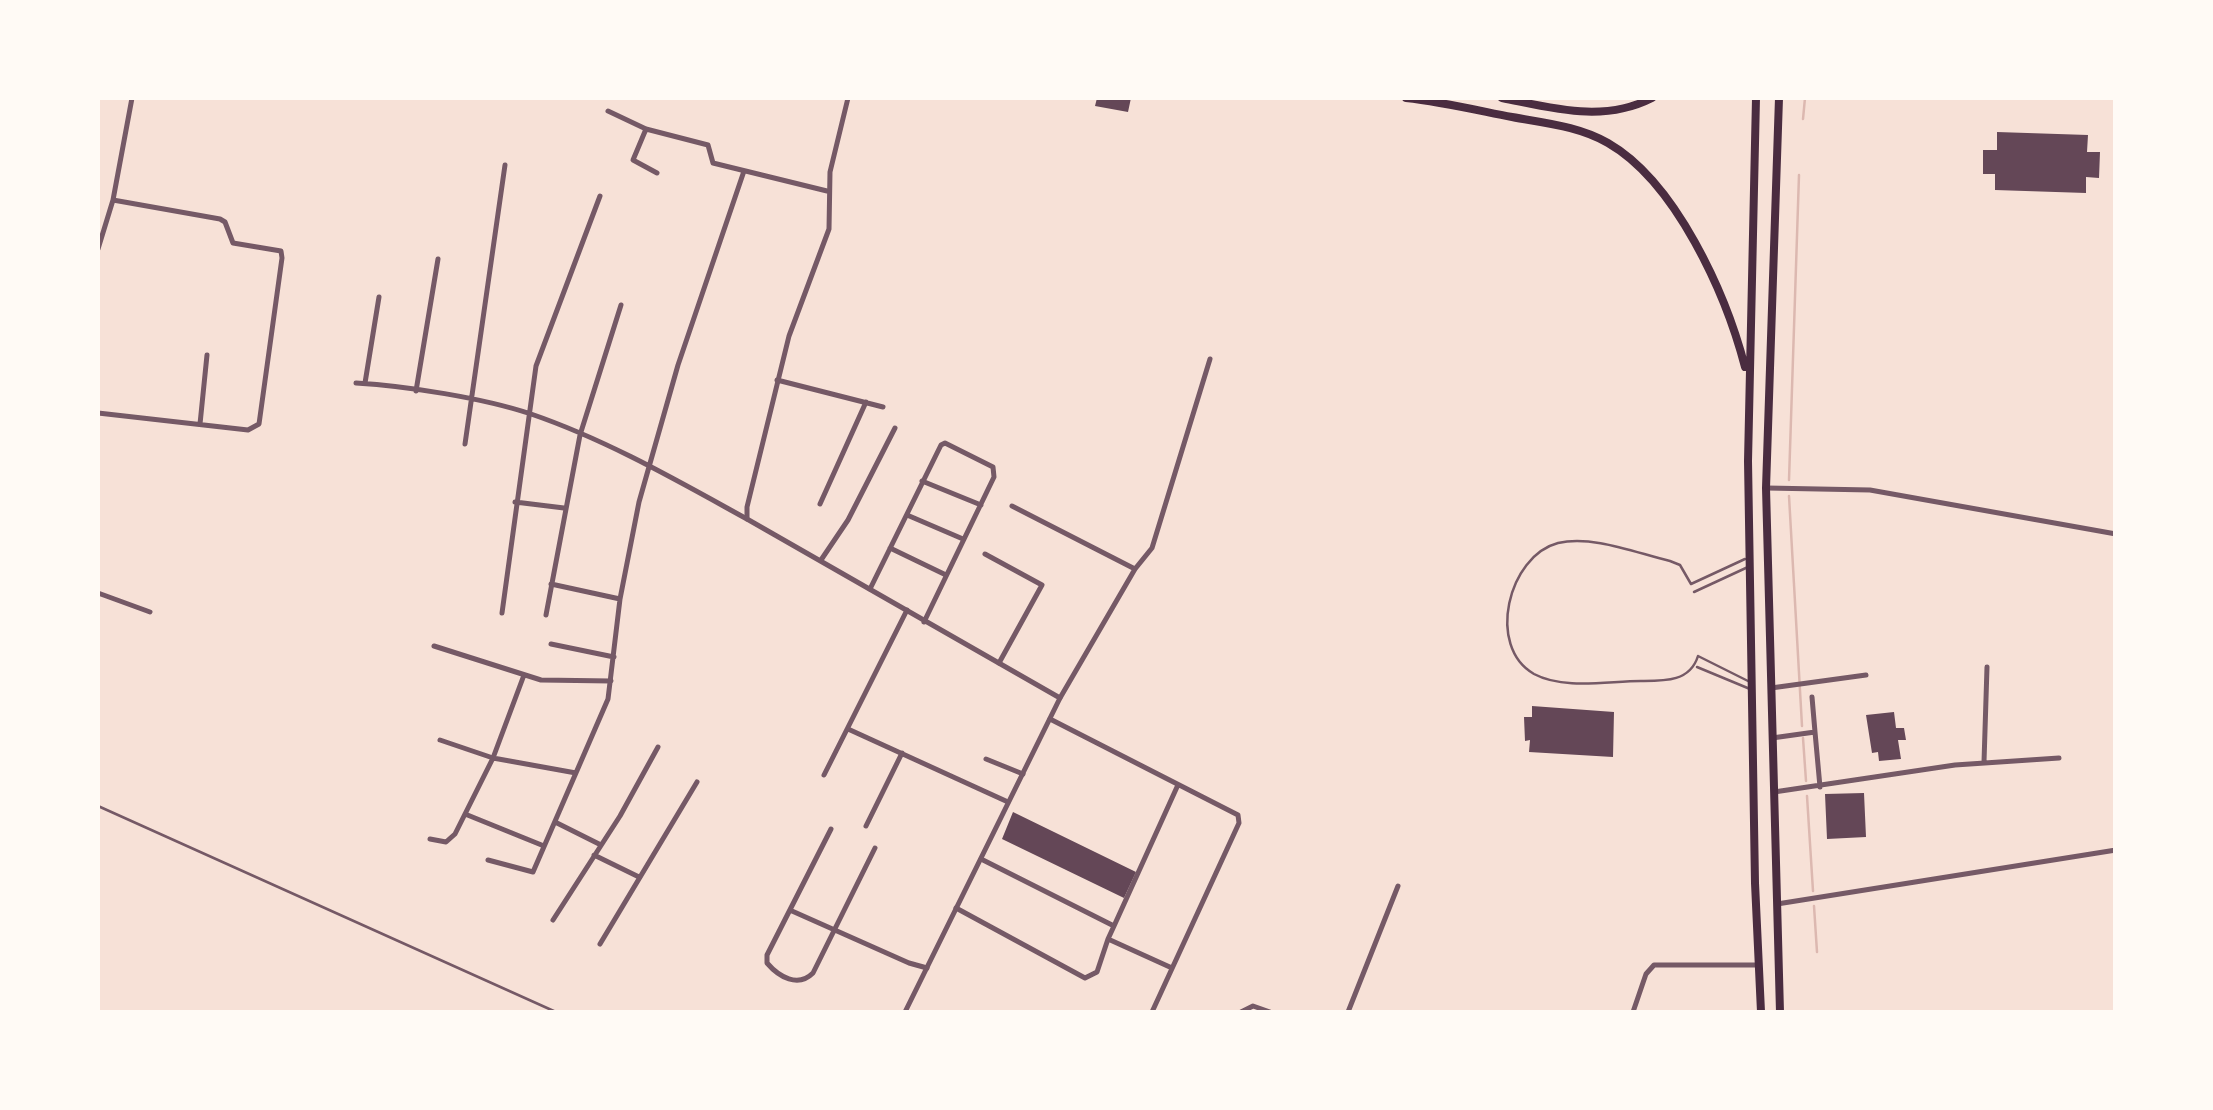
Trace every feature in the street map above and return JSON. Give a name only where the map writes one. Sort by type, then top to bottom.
[{"type":"main road","points":[[1406,98],[1568,127],[1606,142],[1625,155],[1650,177],[1681,219],[1736,331],[1748,381]]},
{"type":"main road","points":[[1502,98],[1593,113],[1633,106],[1652,98]]},
{"type":"main road","points":[[1756,98],[1748,381],[1755,884],[1761,1012]]},
{"type":"main road","points":[[1779,98],[1766,488],[1780,1012]]},
{"type":"main road","points":[[1756,131],[1777,132]]},
{"type":"main road","points":[[1755,164],[1777,164]]},
{"type":"main road","points":[[1755,884],[1777,884]]},
{"type":"street","points":[[98,249],[113,200],[132,98]]},
{"type":"street","points":[[747,520],[777,380],[796,314],[829,228],[827,191],[848,98]]},
{"type":"street","points":[[608,111],[646,129],[708,145],[712,163],[827,191]]},
{"type":"street","points":[[646,129],[634,160],[657,173]]},
{"type":"street","points":[[465,444],[505,165]]},
{"type":"street","points":[[488,860],[533,872],[608,699],[620,599],[649,466],[678,365],[744,172]]},
{"type":"street","points":[[502,613],[539,350],[600,196]]},
{"type":"street","points":[[98,413],[248,430],[259,424],[281,251],[233,243],[220,219],[113,200]]},
{"type":"street","points":[[416,391],[438,259]]},
{"type":"street","points":[[366,383],[379,298]]},
{"type":"street","points":[[546,615],[580,435],[621,305]]},
{"type":"street","points":[[200,424],[206,355]]},
{"type":"street","points":[[905,1012],[1060,698],[1135,569],[1152,548],[1210,359]]},
{"type":"street","points":[[777,380],[883,407]]},
{"type":"street","points":[[356,383],[471,400],[530,414],[580,435],[649,466],[821,560],[1060,698]]},
{"type":"street","points":[[820,504],[866,402]]},
{"type":"street","points":[[821,560],[848,520],[896,428]]},
{"type":"street","points":[[870,589],[939,448],[945,444],[994,467],[994,477],[924,622]]},
{"type":"street","points":[[922,481],[981,505]]},
{"type":"street","points":[[1766,488],[1870,490],[2116,534]]},
{"type":"street","points":[[516,502],[564,508]]},
{"type":"street","points":[[1012,506],[1135,569]]},
{"type":"street","points":[[907,515],[963,539]]},
{"type":"street","points":[[890,548],[946,576]]},
{"type":"street","points":[[985,554],[1042,585],[998,663]]},
{"type":"street","points":[[552,584],[620,599]]},
{"type":"street","points":[[98,592],[150,612]]},
{"type":"street","points":[[824,775],[908,610]]},
{"type":"street","points":[[551,644],[614,657]]},
{"type":"street","points":[[434,646],[553,682],[611,681]]},
{"type":"street","points":[[1984,762],[1987,667]]},
{"type":"street","points":[[1771,688],[1866,675]]},
{"type":"street","points":[[430,839],[450,840],[465,814],[493,758],[524,676]]},
{"type":"street","points":[[1812,698],[1820,787]]},
{"type":"street","points":[[1050,718],[1235,812],[1239,819],[1152,1012]]},
{"type":"street","points":[[848,729],[1008,802]]},
{"type":"street","points":[[1772,738],[1815,732]]},
{"type":"street","points":[[440,740],[493,758],[576,774]]},
{"type":"street","points":[[553,920],[658,747]]},
{"type":"street","points":[[866,826],[902,753]]},
{"type":"street","points":[[1774,792],[1984,762],[2059,758]]},
{"type":"street","points":[[986,759],[1022,774]]},
{"type":"street","points":[[600,944],[697,782]]},
{"type":"street","points":[[956,908],[1084,978],[1097,972],[1108,939],[1178,786]]},
{"type":"street","points":[[465,814],[544,846]]},
{"type":"street","points":[[555,822],[601,845]]},
{"type":"street","points":[[831,829],[766,959],[772,969],[796,982],[813,974],[875,848]]},
{"type":"street","points":[[1777,904],[2116,850]]},
{"type":"street","points":[[594,855],[639,877]]},
{"type":"street","points":[[981,859],[1114,926]]},
{"type":"street","points":[[1348,1012],[1398,886]]},
{"type":"street","points":[[791,910],[927,968]]},
{"type":"street","points":[[1108,939],[1172,968]]},
{"type":"street","points":[[1633,1012],[1646,974],[1654,965],[1759,965]]},
{"type":"street","points":[[1241,1012],[1253,1006],[1270,1012]]},
{"type":"lane","points":[[1749,562],[1691,584],[1680,565],[1670,561],[1585,541],[1558,543],[1546,547],[1522,570],[1507,606],[1507,624],[1525,668],[1552,679],[1658,681],[1684,675],[1695,666],[1698,656],[1752,686]]},
{"type":"lane","points":[[1694,592],[1749,562]]},
{"type":"lane","points":[[1695,666],[1752,686]]},
{"type":"lane","points":[[98,806],[556,1012]]},
{"type":"building","points":[[1097,98],[1131,98],[1128,112],[1095,106]]},
{"type":"building","points":[[1997,132],[2088,135],[2087,152],[2100,152],[2099,178],[2086,177],[2086,193],[1995,190],[1995,174],[1983,174],[1983,150],[1997,150]]},
{"type":"building","points":[[1532,706],[1614,712],[1613,757],[1529,752],[1524,717],[1532,717]]},
{"type":"building","points":[[1894,712],[1896,728],[1904,728],[1906,740],[1898,740],[1901,759],[1879,761],[1878,752],[1872,753],[1866,715]]},
{"type":"building","points":[[1864,793],[1866,837],[1827,839],[1825,794]]},
{"type":"building","points":[[1013,812],[1136,872],[1124,898],[1002,839]]},
{"type":"waterway","points":[[1803,119],[1805,98]]},
{"type":"waterway","points":[[1789,480],[1799,175]]},
{"type":"waterway","points":[[1789,496],[1802,726]]},
{"type":"waterway","points":[[1803,738],[1806,781]]},
{"type":"waterway","points":[[1807,796],[1813,891]]},
{"type":"waterway","points":[[1814,906],[1817,952]]}]
